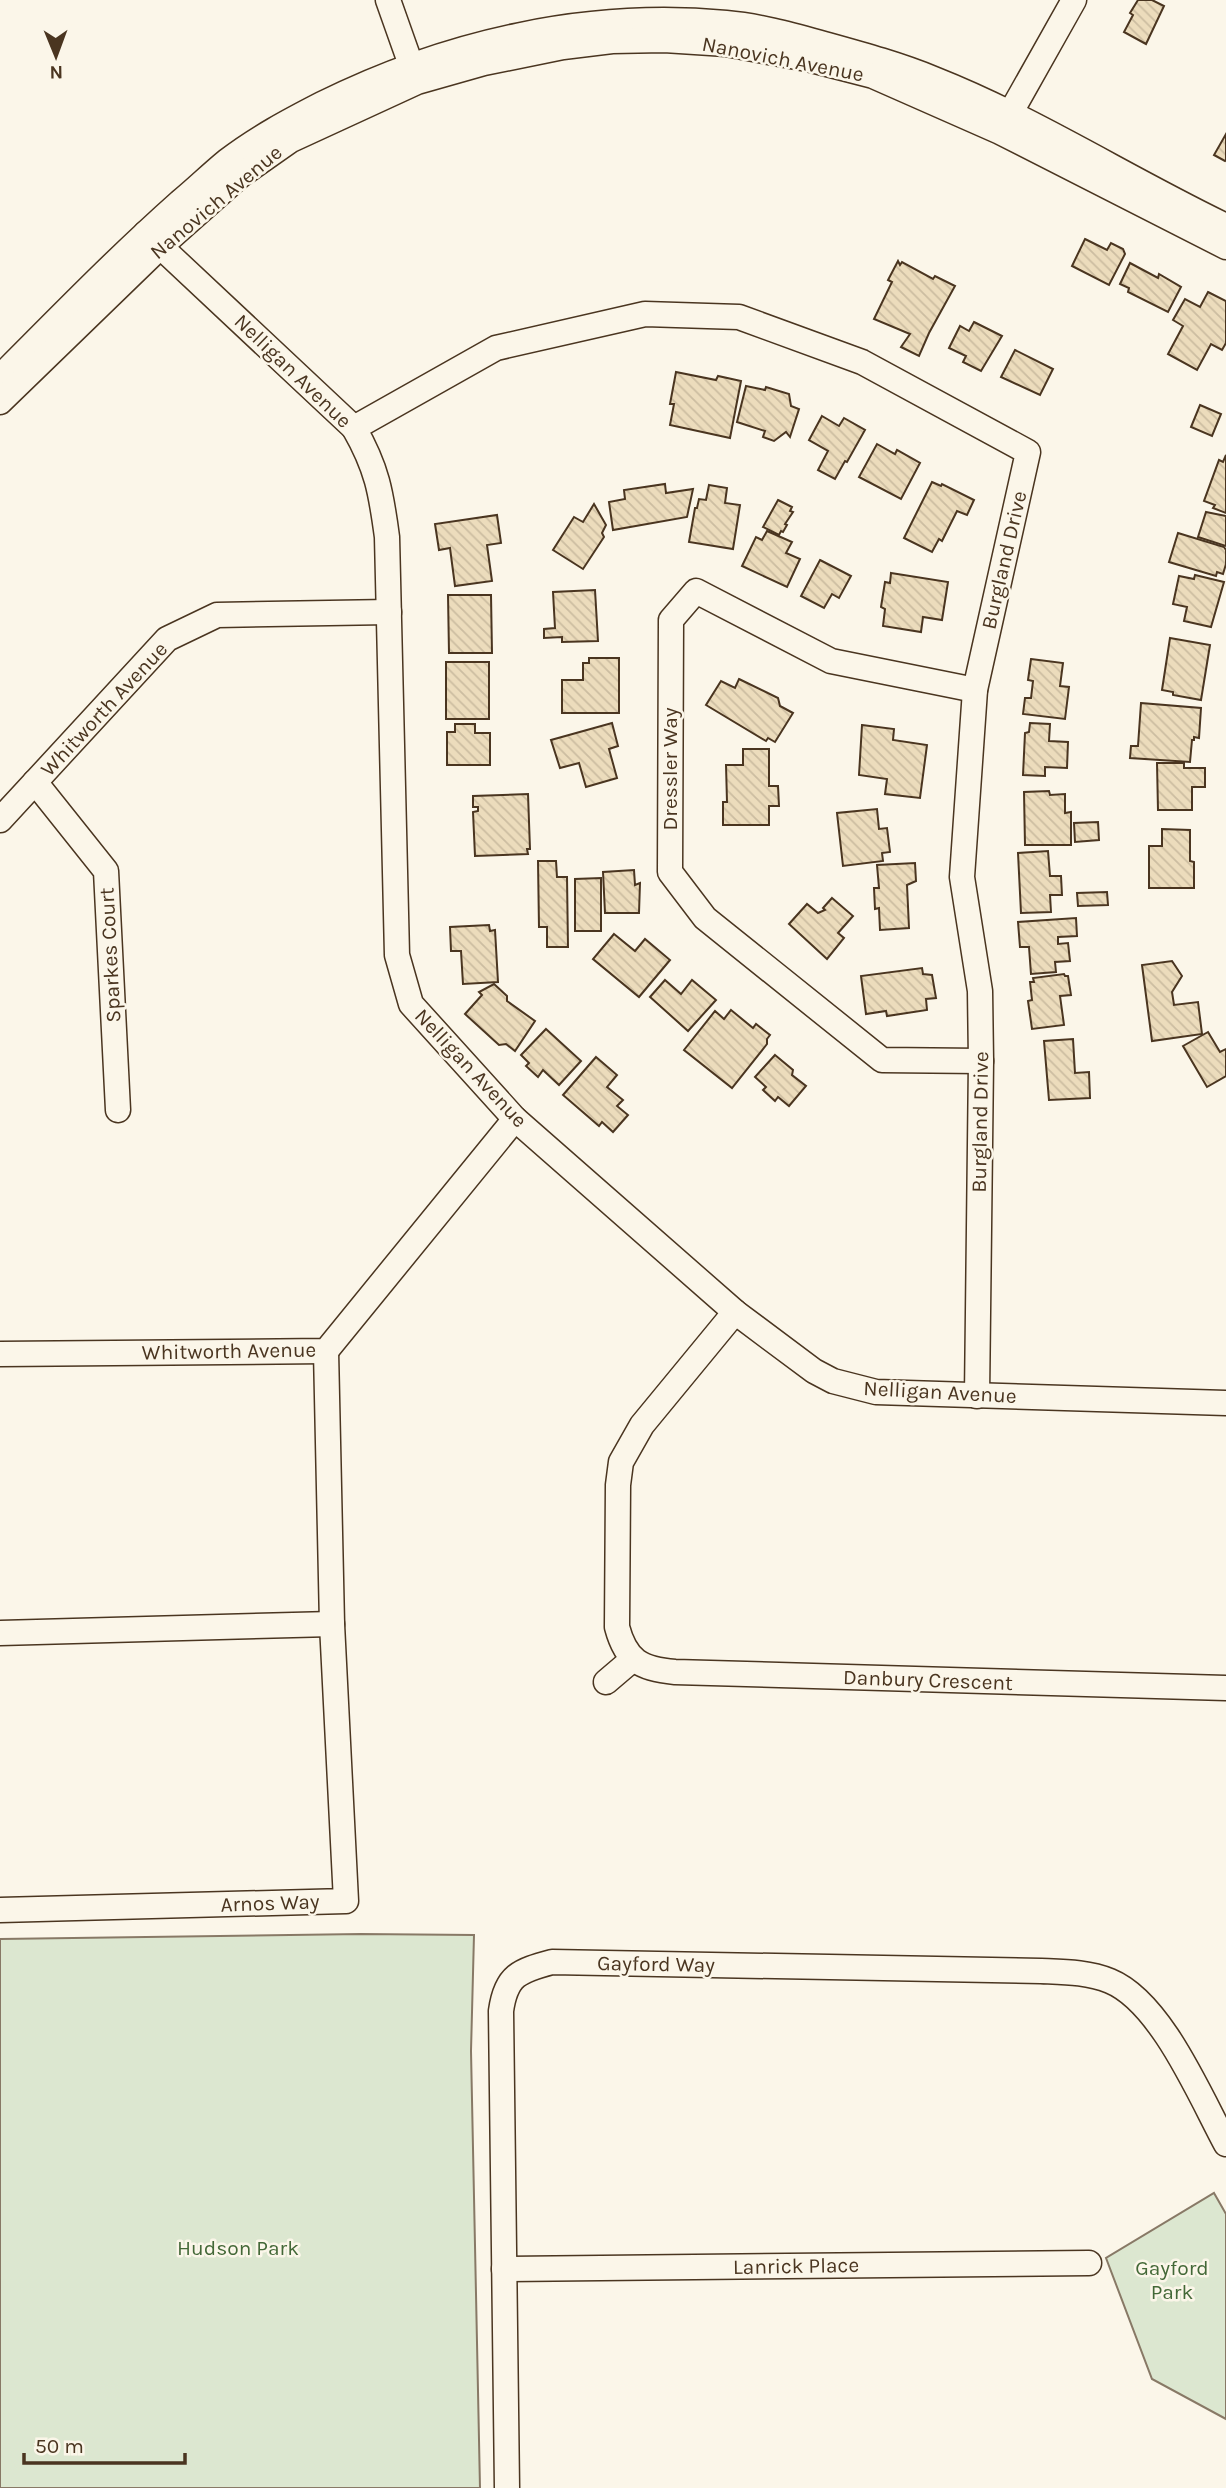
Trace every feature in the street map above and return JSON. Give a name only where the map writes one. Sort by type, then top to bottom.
[{"type":"street","points":[[388,0],[415,74]]},
{"type":"street","points":[[1005,123],[1074,0]]},
{"type":"street","name":"Nanovich Avenue","points":[[0,402],[227,161],[279,126],[355,88],[415,74],[459,50],[534,32],[603,22],[661,19],[729,22],[785,33],[882,60],[935,79],[1005,123],[1226,247]]},
{"type":"street","name":"Nanovich Avenue","points":[[1005,123],[1226,226]]},
{"type":"street","name":"Nanovich Avenue","points":[[0,377],[153,239]]},
{"type":"street","name":"Nelligan Avenue","points":[[153,239],[354,428],[370,456],[381,492],[387,537],[397,955],[411,1004],[515,1119],[735,1312],[814,1371],[833,1381],[876,1392],[1226,1404]]},
{"type":"street","name":"Burgland Drive","points":[[354,428],[496,348],[645,314],[739,317],[862,362],[1028,452],[975,690],[962,877],[980,991],[977,1396]]},
{"type":"street","name":"Dressler Way","points":[[975,690],[831,661],[696,591],[671,620],[670,872],[705,918],[882,1060],[981,1061]]},
{"type":"street","name":"Whitworth Avenue","points":[[0,820],[167,639],[216,615],[389,612]]},
{"type":"street","name":"Sparkes Court","points":[[35,782],[106,871],[118,1110]]},
{"type":"street","name":"Whitworth Avenue","points":[[0,1354],[326,1351],[515,1119]]},
{"type":"street","points":[[606,1682],[633,1659],[624,1647],[617,1627],[618,1485],[621,1462],[642,1425],[735,1312]]},
{"type":"street","name":"Arnos Way","points":[[0,1910],[346,1901],[332,1624],[326,1351]]},
{"type":"street","points":[[0,1633],[332,1624]]},
{"type":"street","name":"Danbury Crescent","points":[[633,1659],[644,1667],[675,1672],[1226,1688]]},
{"type":"street","name":"Gayford Way","points":[[507,2488],[501,2011],[504,1992],[512,1979],[529,1968],[552,1962],[1076,1972],[1110,1981],[1137,1997],[1159,2022],[1226,2144]]},
{"type":"street","name":"Lanrick Place","points":[[504,2269],[1089,2263]]},
{"type":"green space","name":"Hudson Park","points":[[474,1935],[471,2051],[480,2488],[0,2488],[0,1939]]},
{"type":"green space","name":"Gayford Park","points":[[1214,2193],[1226,2214],[1226,2419],[1152,2379],[1106,2258]]},
{"type":"building","points":[[1138,0],[1152,0],[1164,6],[1146,44],[1124,32],[1133,15],[1130,13]]},
{"type":"building","points":[[1226,134],[1226,160],[1225,161],[1214,155]]},
{"type":"building","points":[[1085,239],[1107,250],[1111,243],[1123,249],[1125,254],[1109,285],[1072,266]]},
{"type":"building","points":[[898,261],[900,265],[902,262],[933,279],[935,276],[955,286],[919,356],[901,347],[910,334],[874,319],[892,282],[888,280]]},
{"type":"building","points":[[1130,263],[1158,278],[1159,274],[1181,287],[1168,312],[1128,292],[1129,288],[1120,284]]},
{"type":"building","points":[[1208,292],[1226,301],[1226,343],[1222,350],[1211,344],[1197,370],[1168,354],[1183,326],[1173,320],[1185,299],[1200,307]]},
{"type":"building","points":[[974,322],[1002,336],[981,371],[963,362],[966,356],[949,348],[960,326],[969,331]]},
{"type":"building","points":[[1015,350],[1053,369],[1040,395],[1001,377]]},
{"type":"building","points":[[676,372],[716,380],[718,376],[741,381],[730,438],[670,425],[674,404],[670,404]]},
{"type":"building","points":[[746,386],[765,390],[766,387],[789,394],[791,406],[799,409],[790,437],[786,432],[774,441],[763,437],[765,431],[737,422]]},
{"type":"building","points":[[1200,405],[1221,414],[1212,436],[1191,427]]},
{"type":"building","points":[[822,416],[839,426],[844,418],[865,430],[835,479],[818,470],[828,451],[809,440]]},
{"type":"building","points":[[877,444],[895,454],[897,450],[920,463],[901,499],[859,477]]},
{"type":"building","points":[[1226,455],[1226,513],[1204,501],[1219,460],[1223,462]]},
{"type":"building","points":[[932,482],[941,486],[942,484],[974,500],[967,515],[957,511],[942,541],[939,539],[932,552],[904,538]]},
{"type":"building","points":[[665,484],[666,493],[693,489],[687,517],[613,530],[609,502],[625,499],[624,490]]},
{"type":"building","points":[[709,485],[727,488],[725,503],[740,505],[733,549],[689,542],[695,508],[699,499],[706,500]]},
{"type":"building","points":[[778,500],[792,507],[790,511],[793,512],[779,535],[763,527]]},
{"type":"building","points":[[594,504],[606,525],[602,533],[604,537],[583,569],[553,550],[574,517],[583,522]]},
{"type":"building","points":[[1206,512],[1226,516],[1226,546],[1198,537]]},
{"type":"building","points":[[497,515],[501,543],[487,545],[492,581],[455,586],[450,548],[439,550],[435,524]]},
{"type":"building","points":[[767,531],[792,542],[786,553],[800,559],[787,587],[742,566],[756,537],[762,540]]},
{"type":"building","points":[[1178,533],[1224,547],[1226,564],[1223,574],[1217,572],[1216,576],[1169,562]]},
{"type":"building","points":[[820,560],[851,576],[839,598],[832,594],[824,608],[801,596]]},
{"type":"building","points":[[891,573],[948,582],[942,620],[923,617],[921,632],[883,626],[885,609],[881,607],[885,582],[890,583]]},
{"type":"building","points":[[1195,575],[1224,582],[1211,627],[1184,621],[1187,607],[1173,604],[1179,576],[1194,579]]},
{"type":"building","points":[[595,590],[598,641],[562,642],[562,637],[544,638],[544,629],[555,628],[553,592]]},
{"type":"building","points":[[448,595],[491,595],[492,653],[449,653]]},
{"type":"building","points":[[1170,638],[1210,645],[1201,700],[1173,695],[1173,692],[1162,690]]},
{"type":"building","points":[[589,658],[619,658],[619,713],[562,713],[562,680],[583,680],[583,663],[589,663]]},
{"type":"building","points":[[1031,659],[1063,663],[1060,686],[1069,687],[1065,719],[1023,714],[1025,698],[1031,698],[1033,681],[1028,680]]},
{"type":"building","points":[[446,662],[489,662],[489,719],[446,719]]},
{"type":"building","points":[[739,679],[778,698],[780,706],[793,713],[775,742],[768,738],[766,741],[706,705],[721,681],[735,688]]},
{"type":"building","points":[[1141,703],[1201,708],[1199,738],[1194,737],[1192,740],[1190,762],[1130,758],[1131,746],[1138,746]]},
{"type":"building","points":[[612,723],[618,746],[609,749],[617,778],[586,787],[579,763],[560,768],[551,740]]},
{"type":"building","points":[[1030,723],[1050,724],[1049,741],[1068,742],[1067,768],[1045,767],[1045,776],[1023,775],[1025,733],[1029,732]]},
{"type":"building","points":[[455,724],[475,724],[475,733],[490,733],[490,765],[447,765],[447,732],[455,732]]},
{"type":"building","points":[[862,725],[894,729],[893,740],[927,745],[920,798],[885,794],[887,779],[859,775]]},
{"type":"building","points":[[743,749],[769,749],[769,786],[778,786],[779,806],[769,806],[769,825],[723,825],[723,802],[727,802],[726,765],[743,765]]},
{"type":"building","points":[[1157,763],[1184,763],[1184,768],[1205,768],[1205,787],[1192,787],[1192,810],[1158,810]]},
{"type":"building","points":[[1049,791],[1050,795],[1065,794],[1065,813],[1071,812],[1071,845],[1025,845],[1024,792]]},
{"type":"building","points":[[528,794],[528,854],[475,856],[473,812],[478,811],[478,807],[473,807],[473,796]]},
{"type":"building","points":[[877,809],[879,829],[887,828],[890,852],[882,853],[883,861],[843,866],[837,813]]},
{"type":"building","points":[[1098,822],[1099,840],[1075,842],[1074,823]]},
{"type":"building","points":[[1162,829],[1190,830],[1190,861],[1194,862],[1194,888],[1149,888],[1149,846],[1162,846]]},
{"type":"building","points":[[1048,851],[1050,876],[1061,876],[1062,895],[1050,895],[1051,912],[1021,913],[1018,853]]},
{"type":"building","points":[[538,861],[556,861],[557,877],[567,877],[568,947],[547,947],[547,927],[539,927]]},
{"type":"building","points":[[915,863],[916,881],[907,885],[909,928],[880,930],[879,908],[875,909],[874,888],[879,888],[877,865]]},
{"type":"building","points":[[634,870],[635,885],[640,883],[639,913],[605,913],[603,872]]},
{"type":"building","points":[[601,878],[601,931],[575,931],[575,879]]},
{"type":"building","points":[[1107,892],[1108,905],[1078,906],[1077,893]]},
{"type":"building","points":[[832,898],[853,916],[838,933],[844,938],[827,959],[789,924],[807,904],[818,913],[825,910],[823,908]]},
{"type":"building","points":[[1076,918],[1077,936],[1058,937],[1058,944],[1068,943],[1070,961],[1055,962],[1056,972],[1031,974],[1029,947],[1020,947],[1018,922]]},
{"type":"building","points":[[489,925],[490,931],[495,930],[498,982],[463,984],[461,951],[451,951],[450,927]]},
{"type":"building","points":[[614,934],[635,951],[645,939],[670,960],[639,997],[593,959]]},
{"type":"building","points":[[1172,961],[1182,976],[1172,992],[1174,1005],[1198,1002],[1202,1034],[1152,1041],[1142,965]]},
{"type":"building","points":[[922,968],[923,974],[932,975],[936,998],[926,999],[927,1010],[887,1016],[886,1011],[866,1014],[861,976]]},
{"type":"building","points":[[1064,974],[1068,976],[1071,995],[1060,996],[1064,1025],[1032,1029],[1028,1001],[1032,1000],[1030,982],[1034,982],[1033,978]]},
{"type":"building","points":[[665,980],[681,994],[692,980],[716,1000],[688,1031],[650,997]]},
{"type":"building","points":[[494,984],[507,996],[507,1001],[535,1021],[515,1051],[506,1044],[499,1045],[465,1014],[482,995],[479,992]]},
{"type":"building","points":[[731,1010],[753,1028],[756,1024],[770,1035],[767,1044],[732,1088],[684,1050],[715,1011],[724,1019]]},
{"type":"building","points":[[546,1029],[581,1061],[559,1085],[543,1070],[538,1077],[526,1066],[529,1063],[521,1055]]},
{"type":"building","points":[[1208,1032],[1220,1052],[1226,1049],[1226,1076],[1207,1087],[1183,1046]]},
{"type":"building","points":[[1073,1039],[1075,1073],[1089,1072],[1090,1098],[1049,1100],[1044,1041]]},
{"type":"building","points":[[775,1055],[793,1070],[792,1075],[806,1086],[789,1106],[778,1097],[775,1101],[763,1090],[766,1087],[755,1077]]},
{"type":"building","points":[[596,1057],[617,1075],[607,1087],[623,1100],[617,1106],[628,1115],[613,1132],[602,1122],[599,1126],[563,1095]]}]
